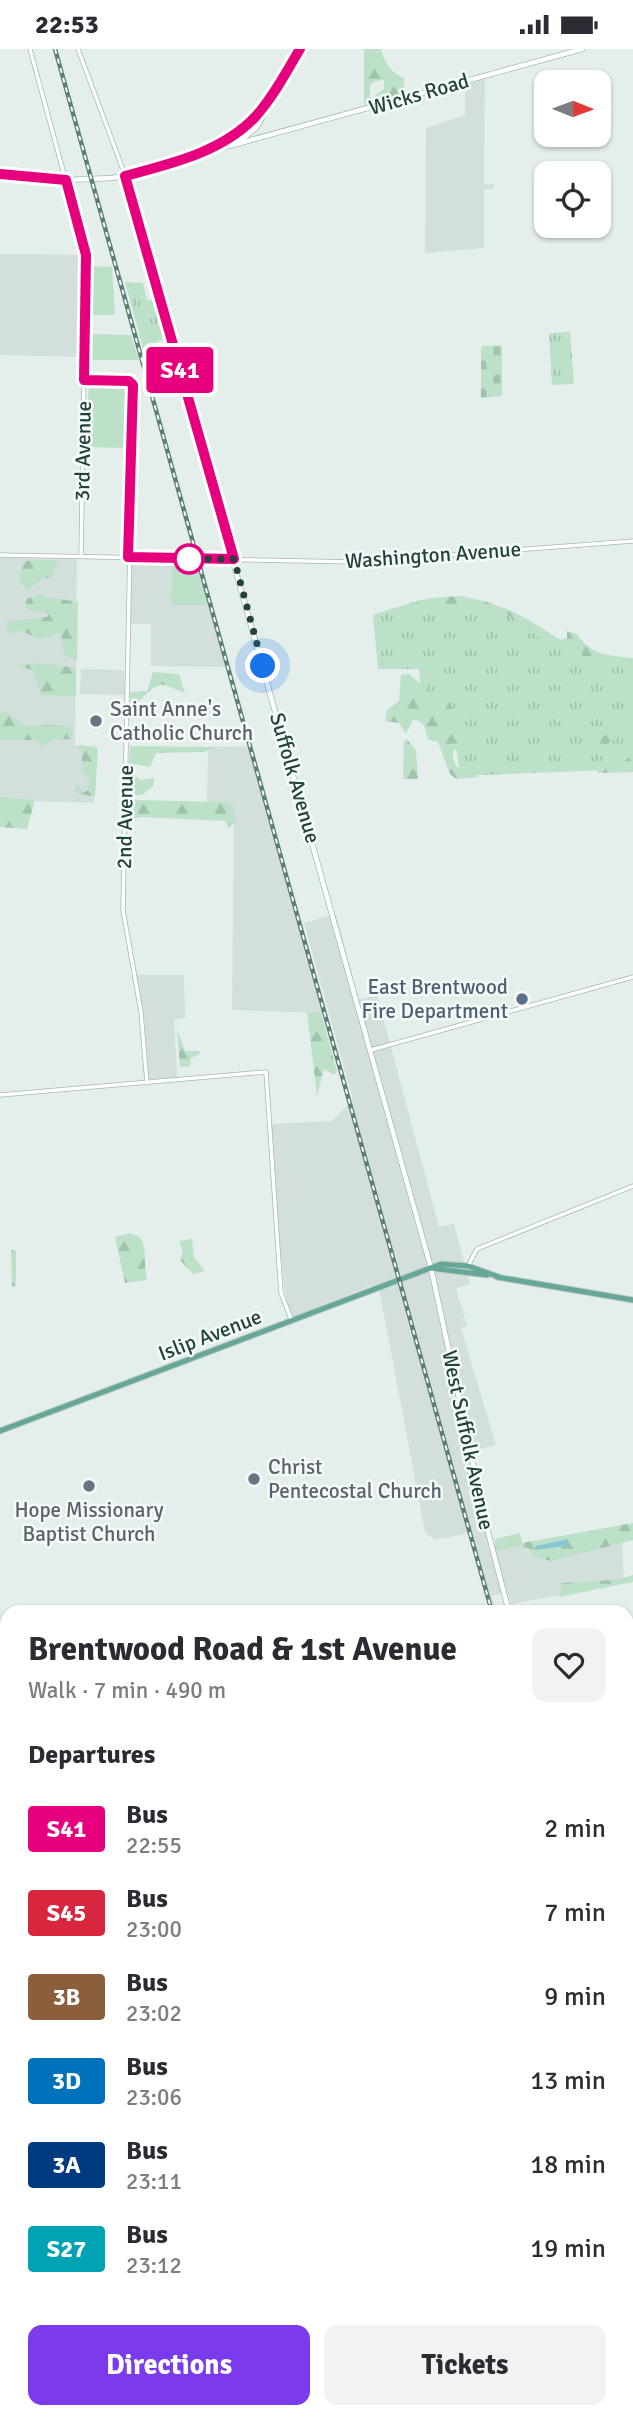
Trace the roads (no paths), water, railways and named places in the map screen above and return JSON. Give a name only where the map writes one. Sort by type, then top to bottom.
[{"type":"main road","points":[[181,160],[234,135],[264,107],[300,49]]},
{"type":"main road","name":"Wicks Road","points":[[0,174],[66,180],[125,176],[582,49]]},
{"type":"main road","points":[[226,149],[257,127],[290,65]]},
{"type":"main road","points":[[257,127],[257,135],[263,138]]},
{"type":"main road","points":[[234,135],[256,140]]},
{"type":"main road","name":"Suffolk Avenue","points":[[125,176],[431,1268]]},
{"type":"main road","points":[[431,1268],[446,1264],[468,1266],[499,1277]]},
{"type":"main road","points":[[458,1271],[468,1266]]},
{"type":"main road","points":[[431,1268],[633,1300]]},
{"type":"main road","name":"Islip Avenue","points":[[0,1431],[431,1268]]},
{"type":"main road","name":"West Suffolk Avenue","points":[[431,1268],[487,1528],[507,1605]]},
{"type":"street","name":"3rd Avenue","points":[[30,49],[86,255],[81,556]]},
{"type":"street","name":"Suffolk Avenue","points":[[78,49],[125,176]]},
{"type":"street","name":"2nd Avenue","points":[[84,380],[132,382],[123,910],[141,1013],[147,1083]]},
{"type":"street","name":"Washington Avenue","points":[[0,555],[359,562],[633,541]]},
{"type":"street","points":[[372,1050],[633,977]]},
{"type":"street","points":[[0,1095],[266,1072],[281,1293],[292,1321]]},
{"type":"street","points":[[468,1266],[477,1249],[633,1186]]},
{"type":"water","points":[[568,1539],[567,1546],[534,1550],[536,1546]]},
{"type":"railway","points":[[55,49],[490,1605]]},
{"type":"place","name":"Saint Anne's Catholic Church","points":[[96,721]]},
{"type":"place","name":"East Brentwood Fire Department","points":[[522,999]]},
{"type":"place","name":"Christ Pentecostal Church","points":[[254,1479]]},
{"type":"place","name":"Hope Missionary Baptist Church","points":[[89,1486]]}]
